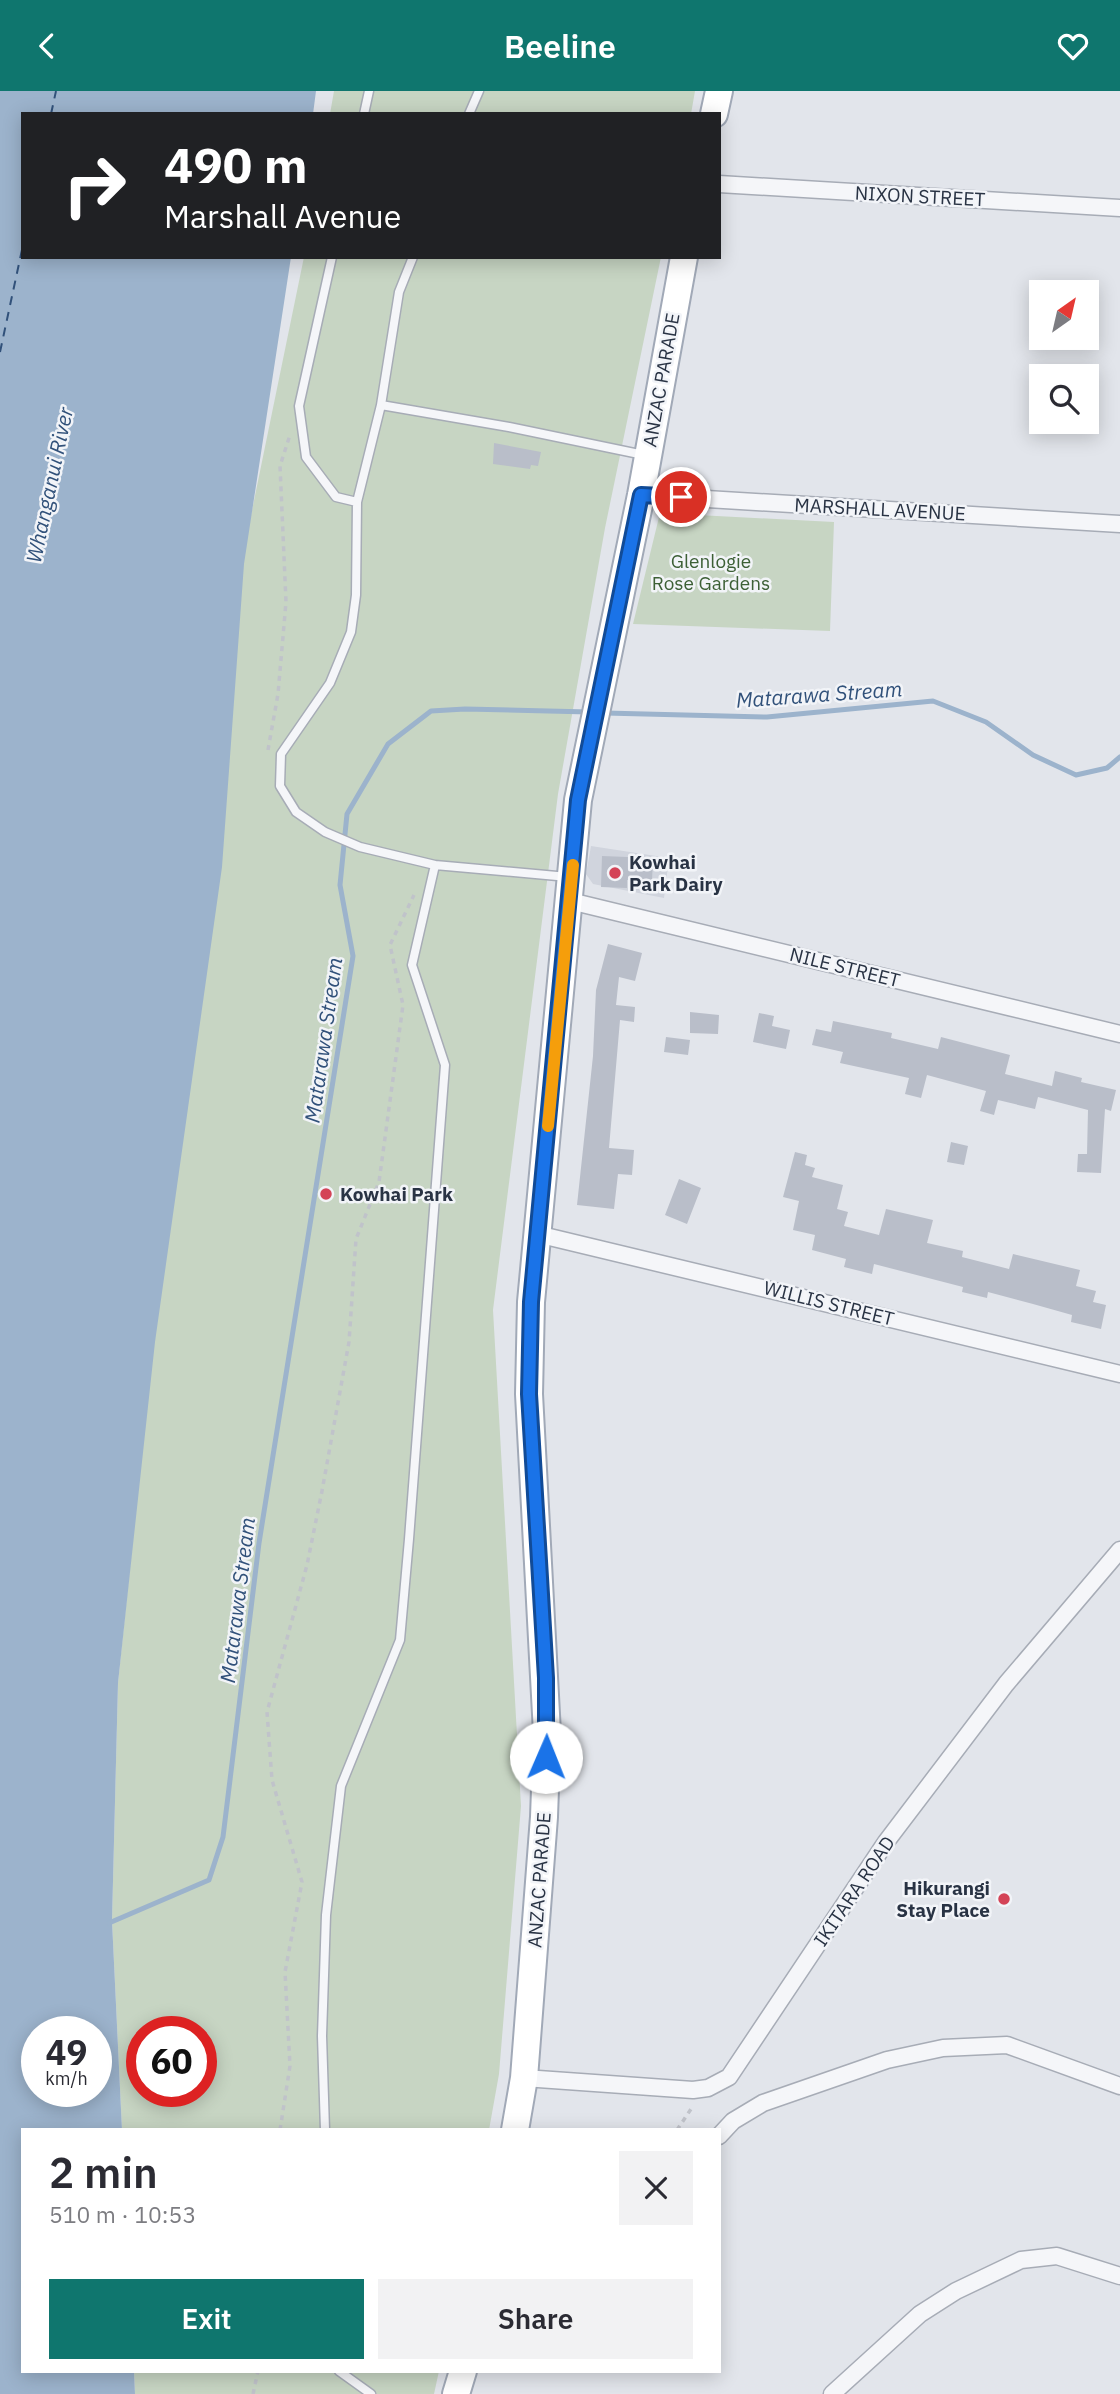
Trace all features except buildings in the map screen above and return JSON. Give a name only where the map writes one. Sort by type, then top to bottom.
[{"type":"main road","points":[[714,112],[719,91]]},
{"type":"main road","name":"ANZAC PARADE","points":[[515,2128],[524,2078],[544,1817],[547,1733],[529,1394],[531,1302],[537,1234],[578,800],[641,495],[684,259]]},
{"type":"main road","points":[[456,2394],[462,2373]]},
{"type":"street","name":"NIXON STREET","points":[[721,184],[1120,208]]},
{"type":"street","name":"MARSHALL AVENUE","points":[[641,495],[1120,524]]},
{"type":"street","name":"NILE STREET","points":[[571,889],[1120,1034]]},
{"type":"street","name":"WILLIS STREET","points":[[537,1234],[1120,1374]]},
{"type":"street","name":"IKITARA ROAD","points":[[524,2078],[693,2090],[721,2083],[737,2067],[886,1842],[1006,1684],[1120,1550]]},
{"type":"street","points":[[721,2134],[733,2121],[762,2103],[887,2060],[943,2048],[1007,2045],[1120,2086]]},
{"type":"street","points":[[832,2394],[920,2314],[956,2291],[1021,2260],[1034,2256],[1057,2256],[1120,2276]]},
{"type":"lane","points":[[364,112],[369,91]]},
{"type":"lane","points":[[470,112],[479,91]]},
{"type":"lane","points":[[332,259],[299,406],[306,457],[336,497],[357,502]]},
{"type":"lane","points":[[411,259],[400,292],[381,405],[357,502],[356,595],[351,632],[331,683],[281,754],[278,769],[280,786],[296,812],[325,832],[360,846],[435,865],[571,889]]},
{"type":"lane","points":[[381,405],[509,427],[647,456]]},
{"type":"lane","points":[[325,2128],[322,2036],[326,1915],[341,1786],[400,1640],[409,1539],[445,1065],[412,965],[435,865]]},
{"type":"lane","points":[[342,2373],[371,2394]]},
{"type":"path","points":[[267,755],[278,694],[286,602],[280,466],[299,406]]},
{"type":"path","points":[[280,2128],[290,2066],[285,1972],[302,1882],[272,1780],[267,1712],[307,1565],[322,1491],[349,1342],[356,1239],[379,1181],[403,1006],[390,945],[420,883],[435,865]]},
{"type":"path","points":[[678,2128],[698,2098],[693,2090]]},
{"type":"path","points":[[253,2394],[258,2373]]},
{"type":"shaded area","points":[[591,846],[669,858],[664,898],[593,884],[586,874]]},
{"type":"green space","points":[[334,91],[695,91],[691,112],[330,112]]},
{"type":"green space","name":"Kowhai Park","points":[[304,259],[661,259],[605,528],[558,794],[493,1310],[521,1806],[499,2074],[489,2128],[122,2128],[112,1921],[118,1683],[226,637]]},
{"type":"green space","name":"Glenlogie Rose Gardens","points":[[660,513],[834,522],[830,631],[633,624]]},
{"type":"green space","points":[[134,2373],[439,2373],[434,2394],[135,2394]]},
{"type":"water","name":"Whanganui River","points":[[0,91],[316,91],[313,112],[21,112],[21,259],[291,259],[244,564],[222,867],[155,1342],[118,1683],[112,1921],[122,2128],[21,2128],[21,2373],[134,2373],[135,2394],[0,2394]]},
{"type":"waterway","name":"Matarawa Stream","points":[[605,713],[767,717],[933,701],[986,722],[1033,755],[1076,775],[1107,768],[1120,757]]},
{"type":"waterway","name":"Matarawa Stream","points":[[109,1923],[209,1880],[223,1837],[259,1543],[353,956],[340,885],[347,814],[388,744],[431,711],[465,709],[589,712]]},
{"type":"ferry route","points":[[51,112],[56,91]]},
{"type":"ferry route","points":[[0,352],[21,254]]},
{"type":"slow traffic","points":[[548,1126],[573,865]]},
{"type":"place","name":"Kowhai Park Dairy","points":[[615,873]]},
{"type":"place","name":"Kowhai Park","points":[[326,1194]]},
{"type":"place","name":"Hikurangi Stay Place","points":[[1004,1899]]},
{"type":"route","points":[[546,1757],[546,1678],[529,1394],[529,1347],[578,800],[641,495],[681,497]]}]
